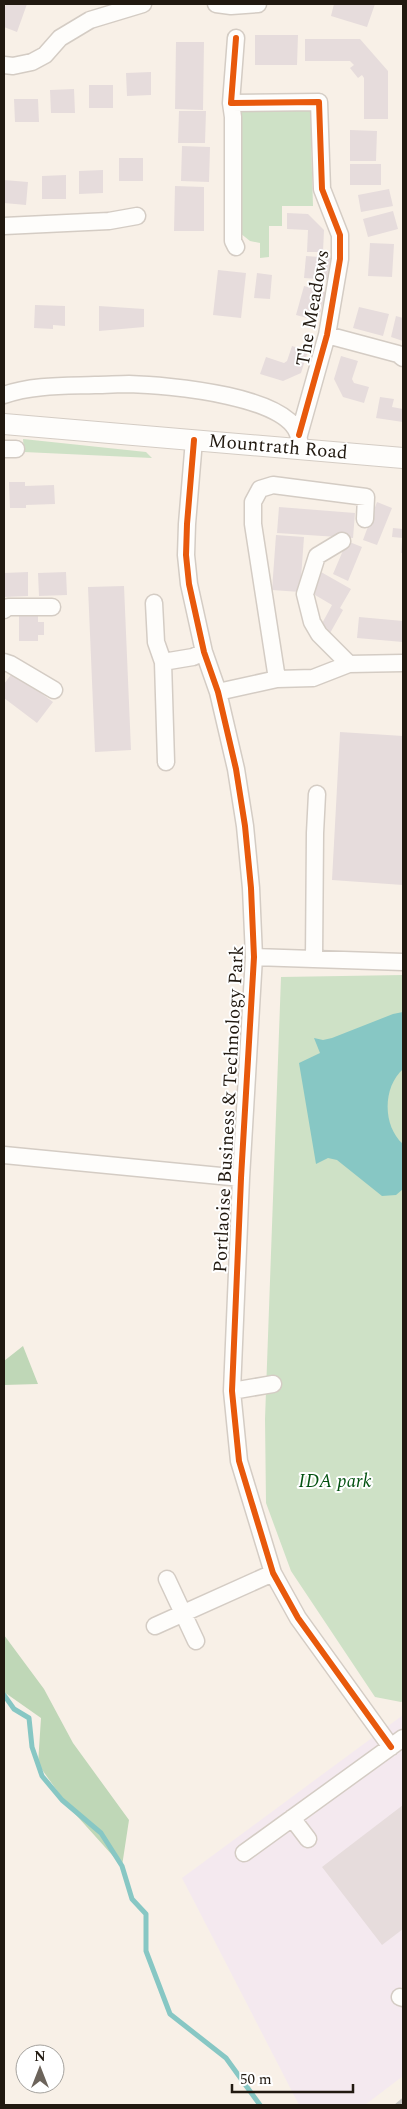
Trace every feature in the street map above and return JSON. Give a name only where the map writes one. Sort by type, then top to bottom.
[{"type":"main road","name":"Mountrath Road","points":[[4,424],[194,440],[299,442],[403,458]]},
{"type":"street","points":[[4,65],[12,66],[32,62],[45,55],[60,38],[90,20],[143,4]]},
{"type":"street","points":[[216,4],[231,6],[258,4]]},
{"type":"street","points":[[236,38],[231,103],[233,117],[233,241],[236,247]]},
{"type":"street","name":"The Meadows","points":[[231,103],[319,102],[322,189],[340,235],[340,259],[327,335],[299,442]]},
{"type":"street","points":[[4,226],[109,221],[137,216]]},
{"type":"street","points":[[327,335],[398,354],[403,358]]},
{"type":"street","points":[[4,395],[34,389],[127,384],[200,390],[233,397],[268,408],[293,424],[299,442]]},
{"type":"street","name":"Portlaoise Business & Technology Park","points":[[194,440],[186,555],[195,616],[204,652],[218,692],[236,769],[245,826],[251,888],[254,957],[241,1178],[232,1391],[239,1461],[273,1573],[298,1618],[397,1742]]},
{"type":"street","points":[[277,679],[252,524],[252,502],[260,489],[273,485],[366,498],[365,519]]},
{"type":"street","points":[[342,541],[317,556],[305,594],[312,622],[319,634],[349,664]]},
{"type":"street","points":[[154,603],[156,642],[163,662],[166,762]]},
{"type":"street","points":[[4,610],[8,607],[52,607]]},
{"type":"street","points":[[163,662],[193,657],[204,652]]},
{"type":"street","points":[[4,662],[54,690]]},
{"type":"street","points":[[218,692],[277,679],[313,678],[349,664],[403,663]]},
{"type":"street","points":[[314,959],[315,833],[318,794]]},
{"type":"street","points":[[254,957],[403,962]]},
{"type":"street","points":[[4,1155],[241,1178]]},
{"type":"street","points":[[232,1391],[273,1384]]},
{"type":"street","points":[[156,1626],[273,1573]]},
{"type":"street","points":[[167,1579],[196,1641]]},
{"type":"street","points":[[244,1852],[397,1742]]},
{"type":"street","points":[[292,1818],[308,1839]]},
{"type":"shaded area","points":[[403,1715],[403,2076],[365,2105],[299,2105],[182,1878]]},
{"type":"green space","points":[[303,106],[312,110],[317,138],[311,140],[313,206],[282,206],[282,226],[269,226],[269,257],[260,258],[260,243],[250,241],[240,233],[239,120],[242,111]]},
{"type":"green space","points":[[23,439],[146,452],[152,458],[24,452]]},
{"type":"green space","name":"IDA park","points":[[403,975],[403,1701],[401,1702],[375,1697],[291,1571],[266,1503],[265,1419],[281,977]]},
{"type":"green space","points":[[23,1346],[38,1384],[4,1385],[4,1361]]},
{"type":"green space","points":[[4,1635],[44,1689],[73,1743],[129,1820],[122,1866],[68,1806],[38,1764],[41,1718],[4,1692]]},
{"type":"water","points":[[403,1012],[403,1069],[396,1077],[392,1086],[389,1096],[388,1117],[396,1136],[403,1144],[403,1189],[396,1195],[382,1196],[337,1160],[328,1158],[316,1164],[299,1063],[320,1053],[314,1038],[323,1040],[332,1038],[393,1014]]},
{"type":"building","points":[[6,4],[27,4],[17,32],[4,27]]},
{"type":"building","points":[[334,4],[375,4],[367,27],[331,16]]},
{"type":"building","points":[[255,35],[298,35],[297,65],[255,65]]},
{"type":"building","points":[[305,39],[360,39],[388,71],[388,119],[364,119],[364,78],[362,75],[358,78],[350,68],[354,65],[350,61],[305,61]]},
{"type":"building","points":[[176,42],[204,42],[203,110],[175,109]]},
{"type":"building","points":[[151,72],[151,95],[127,96],[126,73]]},
{"type":"building","points":[[89,85],[113,85],[113,108],[89,108]]},
{"type":"building","points":[[74,89],[75,113],[51,113],[50,90]]},
{"type":"building","points":[[14,99],[38,99],[39,122],[15,122]]},
{"type":"building","points":[[179,111],[206,111],[205,143],[178,143]]},
{"type":"building","points":[[350,130],[377,131],[376,161],[350,161]]},
{"type":"building","points":[[182,146],[210,147],[209,182],[181,181]]},
{"type":"building","points":[[119,158],[143,158],[143,181],[119,181]]},
{"type":"building","points":[[350,164],[381,164],[381,185],[350,185]]},
{"type":"building","points":[[103,170],[103,193],[79,194],[79,171]]},
{"type":"building","points":[[66,175],[66,199],[42,199],[42,176]]},
{"type":"building","points":[[4,180],[28,182],[26,205],[4,203]]},
{"type":"building","points":[[175,186],[204,187],[204,231],[174,231]]},
{"type":"building","points":[[389,189],[393,206],[361,212],[358,195]]},
{"type":"building","points":[[393,211],[398,229],[368,237],[363,219]]},
{"type":"building","points":[[287,213],[308,214],[324,230],[323,252],[307,252],[308,230],[287,229]]},
{"type":"building","points":[[370,243],[394,244],[392,277],[368,276]]},
{"type":"building","points":[[306,256],[333,258],[332,280],[304,278]]},
{"type":"building","points":[[218,270],[246,273],[241,318],[213,315]]},
{"type":"building","points":[[257,273],[272,275],[270,299],[254,298]]},
{"type":"building","points":[[304,286],[326,292],[318,321],[296,315]]},
{"type":"building","points":[[35,305],[65,306],[65,326],[53,325],[53,329],[34,328]]},
{"type":"building","points":[[99,306],[144,309],[144,327],[99,331]]},
{"type":"building","points":[[359,307],[389,314],[383,336],[353,328]]},
{"type":"building","points":[[396,316],[403,318],[403,341],[391,337]]},
{"type":"building","points":[[292,346],[308,351],[301,373],[283,381],[260,374],[266,357],[284,363],[287,361]]},
{"type":"building","points":[[341,356],[358,361],[352,379],[354,383],[369,387],[364,403],[343,397],[334,379]]},
{"type":"building","points":[[380,397],[394,399],[392,407],[403,409],[403,422],[376,418]]},
{"type":"building","points":[[9,482],[25,482],[25,486],[54,485],[55,504],[26,505],[26,508],[10,508]]},
{"type":"building","points":[[377,502],[392,508],[377,545],[363,540]]},
{"type":"building","points":[[279,507],[355,513],[353,538],[277,533]]},
{"type":"building","points":[[393,528],[403,529],[403,538],[392,537]]},
{"type":"building","points":[[276,535],[304,537],[300,592],[272,590]]},
{"type":"building","points":[[402,539],[403,553],[401,553]]},
{"type":"building","points":[[347,541],[362,547],[348,581],[333,574]]},
{"type":"building","points":[[28,572],[28,596],[4,597],[4,573]]},
{"type":"building","points":[[66,572],[67,595],[39,596],[38,573]]},
{"type":"building","points":[[321,572],[351,589],[340,608],[343,610],[329,635],[319,629],[332,605],[310,592]]},
{"type":"building","points":[[124,586],[131,750],[95,752],[88,587]]},
{"type":"building","points":[[19,613],[38,613],[38,622],[44,622],[44,635],[38,635],[38,641],[19,641]]},
{"type":"building","points":[[359,617],[403,621],[403,642],[357,638]]},
{"type":"building","points":[[13,672],[53,702],[37,723],[4,698],[4,684]]},
{"type":"building","points":[[340,732],[403,736],[403,885],[332,880]]},
{"type":"building","points":[[403,1805],[403,1929],[382,1945],[322,1867]]},
{"type":"waterway","points":[[4,1695],[14,1709],[29,1718],[32,1747],[42,1776],[62,1800],[101,1833],[122,1866],[132,1899],[146,1914],[146,1951],[170,2014],[226,2058],[260,2105]]},
{"type":"railway","points":[[397,2105],[403,2100]]},
{"type":"cycle path","points":[[236,38],[231,103],[319,102],[322,189],[340,235],[340,259],[327,335],[299,435]]},
{"type":"cycle path","points":[[194,440],[187,524],[186,555],[189,584],[204,652],[218,692],[236,769],[245,826],[251,888],[254,957],[241,1178],[232,1391],[239,1461],[273,1573],[298,1618],[391,1747]]}]
